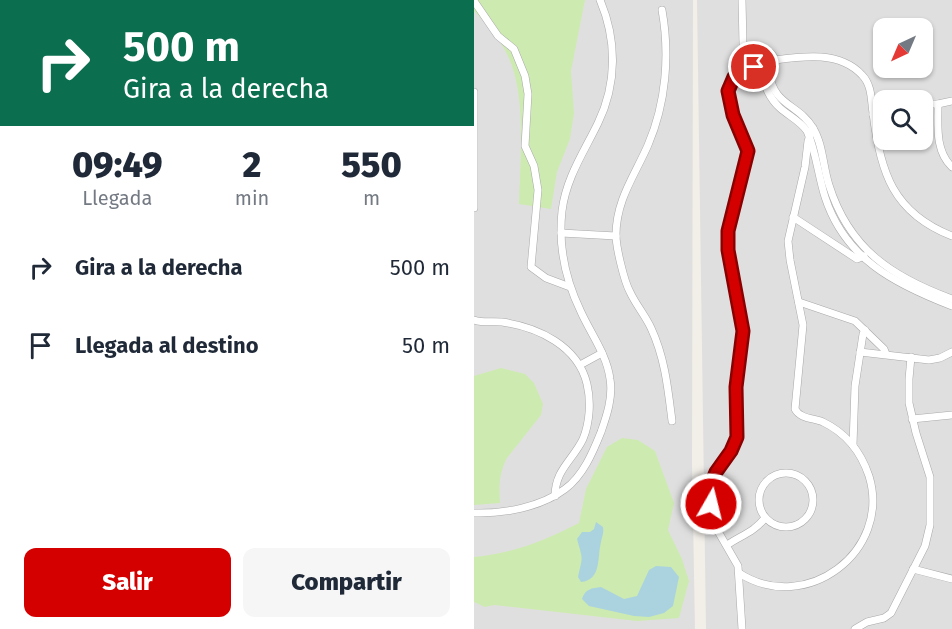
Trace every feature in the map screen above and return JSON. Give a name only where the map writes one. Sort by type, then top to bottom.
[{"type":"street","points":[[474,513],[503,512],[555,496],[566,489],[581,471],[595,445],[605,419],[611,392],[610,378],[602,353],[570,287],[561,249],[562,209],[570,178],[609,96],[613,71],[612,44],[600,0]]},
{"type":"street","points":[[742,0],[743,44],[757,52],[768,51],[776,60]]},
{"type":"street","points":[[474,1],[498,36],[514,49],[525,76],[528,94],[525,146],[534,166],[538,190],[531,267],[546,278],[570,287]]},
{"type":"street","points":[[662,10],[666,32],[664,93],[648,145],[619,208],[616,236],[630,293],[651,327],[660,350],[667,376],[672,421]]},
{"type":"street","points":[[757,52],[753,58],[756,70],[765,72],[774,67],[776,60]]},
{"type":"street","points":[[776,60],[814,56],[850,65],[868,82],[873,115]]},
{"type":"street","points":[[742,629],[736,559],[715,526],[711,513],[711,491],[716,472],[731,451],[737,437],[736,387],[743,324],[728,250],[728,231],[748,151],[733,115],[728,91],[734,77],[753,64]]},
{"type":"street","points":[[765,72],[785,104],[804,117],[813,128],[836,205],[865,255],[878,271],[908,288],[952,306]]},
{"type":"street","points":[[765,72],[765,87],[773,101],[800,123],[809,136],[825,199],[846,237],[865,255],[952,299]]},
{"type":"street","points":[[474,92],[474,208]]},
{"type":"street","points":[[933,104],[952,101]]},
{"type":"street","points":[[938,104],[938,139],[942,154],[952,167]]},
{"type":"street","points":[[739,573],[768,587],[783,588],[811,584],[830,574],[852,555],[865,534],[873,501],[863,460],[854,445],[832,428],[801,415],[795,409],[803,334],[788,241],[805,167],[809,136],[813,128]]},
{"type":"street","points":[[880,150],[882,163],[893,189],[913,215],[935,229],[952,236]]},
{"type":"street","points":[[793,217],[857,259],[865,255]]},
{"type":"street","points":[[561,233],[616,236]]},
{"type":"street","points":[[799,302],[849,318],[865,330],[886,354]]},
{"type":"street","points":[[474,320],[502,322],[532,330],[562,346],[580,365],[589,393],[589,415],[584,435],[576,452],[558,474],[555,496]]},
{"type":"street","points":[[854,445],[855,386],[865,330]]},
{"type":"street","points":[[860,352],[934,360],[952,352]]},
{"type":"street","points":[[580,365],[602,353]]},
{"type":"street","points":[[855,629],[888,615],[929,535],[932,487],[928,467],[912,419],[908,389],[911,357]]},
{"type":"street","points":[[912,419],[952,415]]},
{"type":"street","points":[[780,474],[790,474],[806,482],[813,498],[812,506],[804,520],[788,527],[780,526],[765,518],[760,510],[759,501],[760,491],[765,483],[780,474]]},
{"type":"street","points":[[727,545],[756,529],[765,518]]},
{"type":"street","points":[[913,569],[952,579]]},
{"type":"street","points":[[740,587],[755,582]]},
{"type":"shaded area","points":[[474,0],[693,0],[692,462],[695,629],[474,629]]},
{"type":"shaded area","points":[[697,0],[952,0],[952,629],[706,629]]},
{"type":"green space","points":[[474,0],[585,0],[571,71],[574,113],[570,139],[557,172],[551,209],[519,204],[521,128],[518,90],[508,56],[488,26],[474,11]]},
{"type":"green space","points":[[501,368],[525,374],[534,383],[543,404],[541,415],[504,464],[500,480],[500,503],[474,505],[474,376]]},
{"type":"green space","points":[[622,438],[638,440],[655,451],[674,503],[668,530],[682,559],[689,581],[679,618],[637,621],[494,605],[485,607],[474,602],[474,557],[502,553],[528,545],[579,523],[586,489],[607,447]]},
{"type":"water","points":[[596,522],[603,527],[603,533],[596,572],[588,580],[581,582],[578,577],[582,558],[577,539],[582,532],[590,532],[594,529]]},
{"type":"water","points":[[656,566],[671,567],[679,577],[673,606],[664,613],[649,617],[634,616],[589,606],[582,599],[587,591],[601,587],[624,599],[637,596],[649,570]]},
{"type":"route","points":[[711,504],[712,482],[737,437],[736,387],[743,331],[728,250],[728,231],[748,151],[733,115],[728,91],[734,77],[753,64],[754,67]]}]
